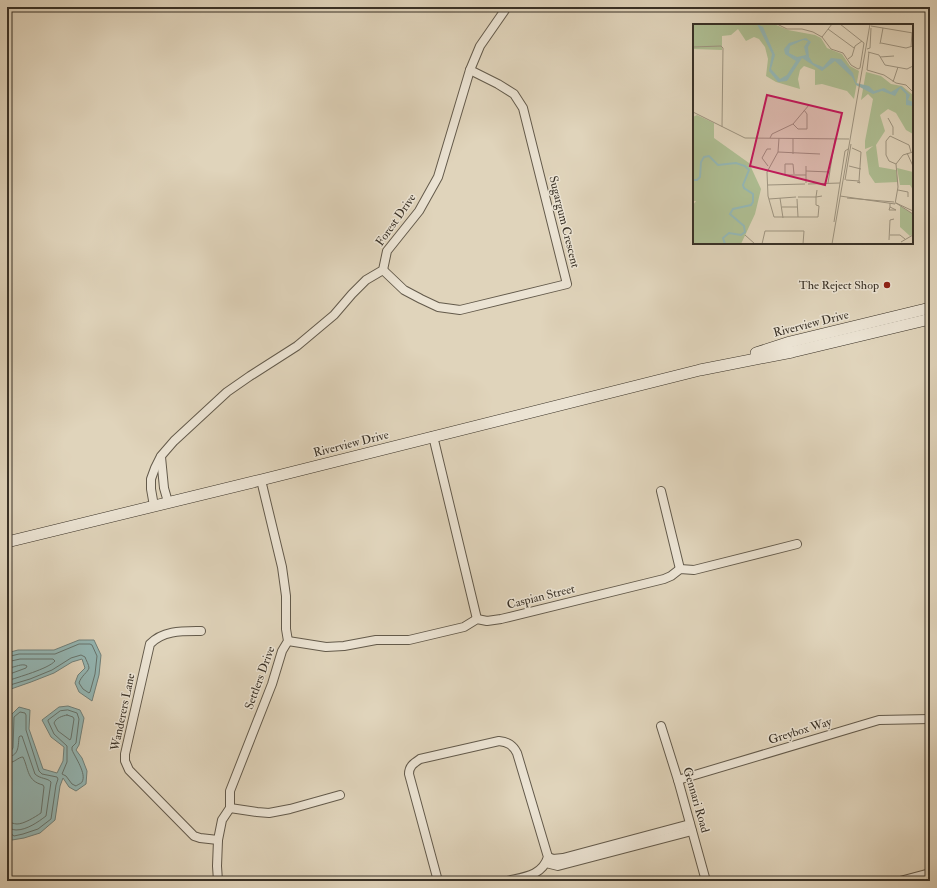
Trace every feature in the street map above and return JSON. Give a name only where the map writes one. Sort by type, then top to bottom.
[{"type":"street","name":"Forest Drive","points":[[384,270],[387,251],[419,211],[438,178],[470,70],[480,46],[507,7]]},
{"type":"street","name":"Sugargum Crescent","points":[[384,270],[404,290],[421,299],[438,307],[460,310],[567,284],[523,108],[514,94],[470,70]]},
{"type":"street","points":[[154,506],[151,479],[161,456],[174,441],[228,392],[297,346],[334,315],[366,280],[384,270]]},
{"type":"street","name":"Riverview Drive","points":[[700,370],[790,342],[930,309]]},
{"type":"street","name":"Riverview Drive","points":[[7,542],[700,370],[792,352],[930,318]]},
{"type":"street","points":[[288,641],[326,647],[344,646],[370,640],[409,640],[464,627],[477,619],[433,436]]},
{"type":"street","points":[[161,456],[164,488],[168,502]]},
{"type":"street","name":"Settlers Drive","points":[[218,881],[218,840],[222,820],[230,808],[230,790],[272,684],[282,651],[288,641],[286,629],[286,596],[282,567],[261,480]]},
{"type":"street","points":[[661,491],[680,569]]},
{"type":"street","name":"Caspian Street","points":[[477,619],[487,621],[501,620],[664,579],[680,569],[694,570],[797,544]]},
{"type":"street","name":"Wanderers Lane","points":[[201,631],[178,632],[162,635],[150,644],[125,754],[125,761],[128,770],[194,836],[218,840]]},
{"type":"street","name":"Greybox Way","points":[[678,780],[879,720],[930,719]]},
{"type":"street","name":"Gennari Road","points":[[661,726],[678,780],[706,881]]},
{"type":"street","points":[[438,881],[409,774],[410,768],[420,759],[499,741],[513,746],[517,753],[547,860],[558,866],[691,827]]},
{"type":"street","points":[[230,808],[257,812],[269,812],[290,809],[340,795]]},
{"type":"street","points":[[508,881],[535,874],[547,860]]},
{"type":"street","points":[[900,881],[930,873]]},
{"type":"water","points":[[79,640],[94,640],[101,655],[99,675],[92,701],[79,692],[75,683],[78,675],[85,668],[82,659],[72,662],[54,673],[11,689],[7,693],[7,653],[18,650],[54,650]]},
{"type":"water","points":[[68,706],[80,710],[84,718],[79,745],[76,750],[82,758],[87,771],[86,784],[76,791],[69,787],[63,778],[60,786],[55,820],[40,833],[12,840],[7,836],[7,755],[9,752],[10,716],[19,707],[30,710],[29,729],[43,769],[57,773],[63,761],[64,747],[51,737],[42,720],[59,707]]},
{"type":"place","name":"The Reject Shop","points":[[887,285]]}]
